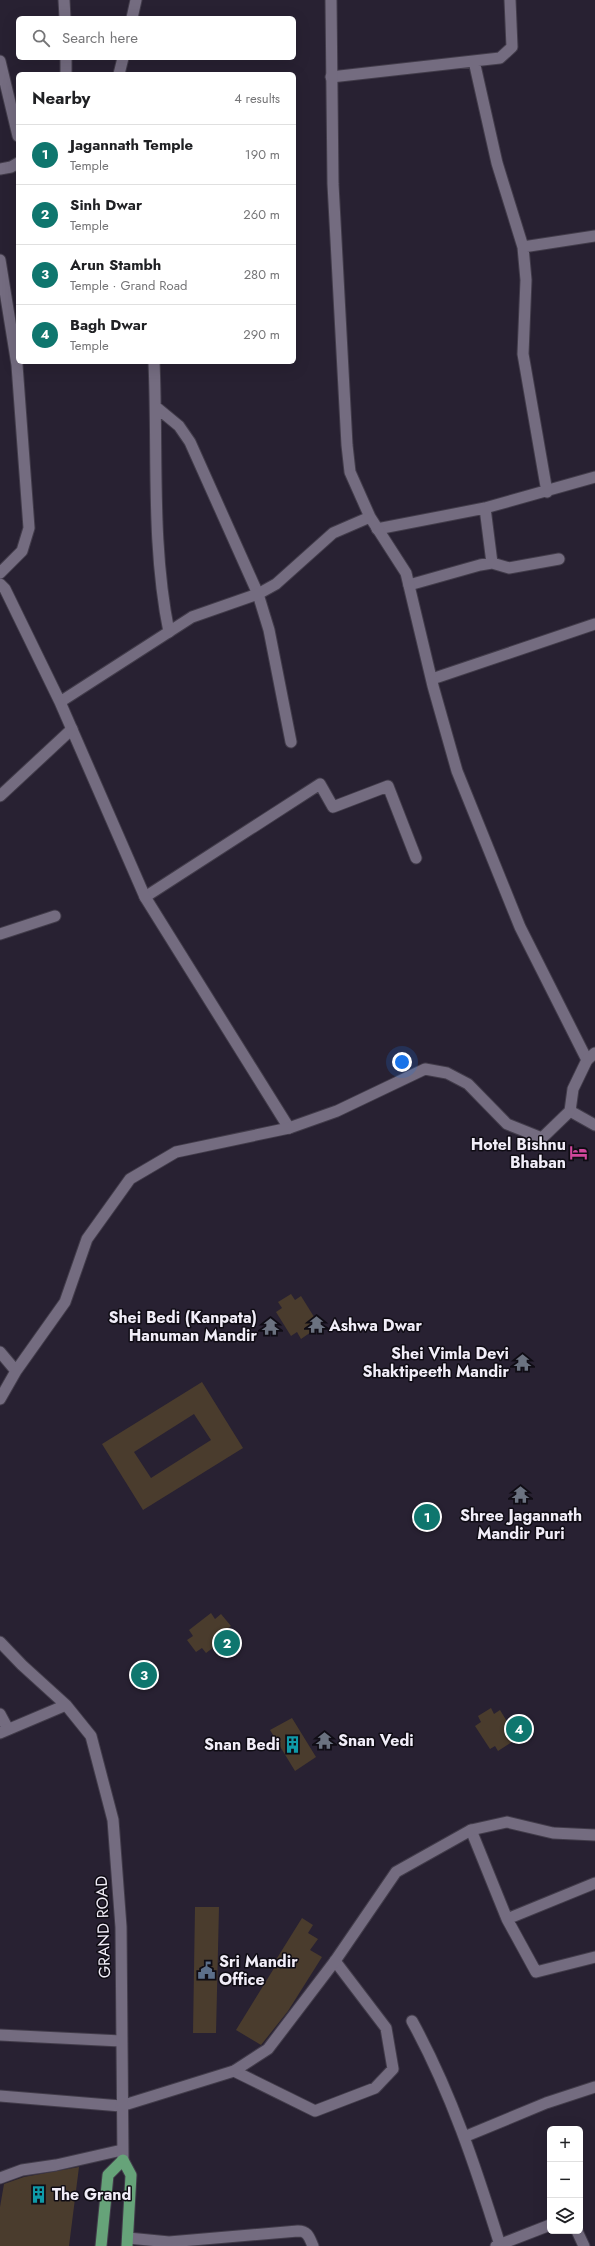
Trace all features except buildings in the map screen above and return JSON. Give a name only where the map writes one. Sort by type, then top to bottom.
[{"type":"main road","name":"GRAND ROAD","points":[[122,2155],[131,2175],[127,2242]]},
{"type":"main road","points":[[101,2246],[108,2175],[122,2155]]},
{"type":"street","points":[[64,0],[65,16]]},
{"type":"street","points":[[132,16],[136,0]]},
{"type":"street","points":[[0,1399],[16,1371],[65,1302],[87,1239],[130,1179],[176,1152],[289,1128],[337,1111],[425,1069],[447,1073],[468,1084],[507,1124],[542,1138],[570,1111],[573,1089],[591,1057],[520,927],[457,771],[432,679],[406,572],[370,517],[350,472],[347,445],[332,184],[331,0]]},
{"type":"street","points":[[331,77],[500,58],[512,47],[510,0]]},
{"type":"street","points":[[66,60],[66,72]]},
{"type":"street","points":[[120,72],[122,60]]},
{"type":"street","points":[[474,61],[498,163],[523,247],[526,280],[523,354],[547,492]]},
{"type":"street","points":[[0,62],[16,128]]},
{"type":"street","points":[[0,169],[11,167],[16,164]]},
{"type":"street","points":[[523,247],[595,236]]},
{"type":"street","points":[[0,260],[16,358]]},
{"type":"street","points":[[0,573],[22,551],[29,528],[17,364]]},
{"type":"street","points":[[154,364],[158,559],[162,596],[169,632]]},
{"type":"street","points":[[156,407],[179,426],[190,442],[258,594],[269,630],[291,742]]},
{"type":"street","points":[[377,529],[485,508],[547,492],[595,477]]},
{"type":"street","points":[[485,508],[492,563]]},
{"type":"street","points":[[60,702],[192,617],[258,594],[276,584],[333,533],[370,517]]},
{"type":"street","points":[[409,585],[492,563],[509,568],[559,558]]},
{"type":"street","points":[[0,584],[5,589],[60,702],[145,897],[289,1128]]},
{"type":"street","points":[[432,679],[595,624]]},
{"type":"street","points":[[0,796],[72,729]]},
{"type":"street","points":[[145,897],[320,784],[333,807],[388,786],[416,858]]},
{"type":"street","points":[[0,934],[55,916]]},
{"type":"street","points":[[570,1111],[595,1125]]},
{"type":"street","points":[[0,1352],[16,1371]]},
{"type":"street","name":"GRAND ROAD","points":[[0,1642],[22,1665],[66,1705],[91,1736],[113,1820],[121,1927],[122,2155]]},
{"type":"street","points":[[0,1714],[4,1731],[66,1705]]},
{"type":"street","points":[[0,2096],[121,2106],[234,2071],[268,2049],[335,1961],[396,1872],[471,1830],[507,1822],[553,1833],[595,1835]]},
{"type":"street","points":[[471,1830],[507,1919],[536,1972],[595,1957]]},
{"type":"street","points":[[507,1919],[595,1883]]},
{"type":"street","points":[[234,2071],[315,2111],[375,2088],[393,2069],[386,2028],[335,1961]]},
{"type":"street","points":[[412,2021],[440,2075],[464,2137],[498,2245],[547,2226]]},
{"type":"street","points":[[0,2035],[121,2041]]},
{"type":"street","points":[[464,2137],[546,2103],[595,2086]]},
{"type":"street","points":[[0,2178],[22,2170],[122,2155]]},
{"type":"street","points":[[127,2242],[169,2242],[304,2231],[308,2234],[312,2246]]},
{"type":"street","points":[[579,2234],[585,2246],[595,2243]]},
{"type":"place","name":"Hotel Bishnu Bhaban","points":[[579,1153]]},
{"type":"place","name":"Ashwa Dwar","points":[[316,1325]]},
{"type":"place","name":"Shei Bedi (Kanpata) Hanuman Mandir","points":[[270,1326]]},
{"type":"place","name":"Shei Vimla Devi Shaktipeeth Mandir","points":[[522,1362]]},
{"type":"place","name":"Shree Jagannath Mandir Puri","points":[[521,1494]]},
{"type":"place","name":"Jagannath Temple","points":[[427,1517]]},
{"type":"place","name":"Sinh Dwar","points":[[227,1643]]},
{"type":"place","name":"Arun Stambh","points":[[144,1675]]},
{"type":"place","name":"Bagh Dwar","points":[[519,1729]]},
{"type":"place","name":"Snan Vedi","points":[[325,1740]]},
{"type":"place","name":"Snan Bedi","points":[[293,1744]]},
{"type":"place","name":"Sri Mandir Office","points":[[206,1970]]},
{"type":"place","name":"The Grand","points":[[39,2194]]}]
